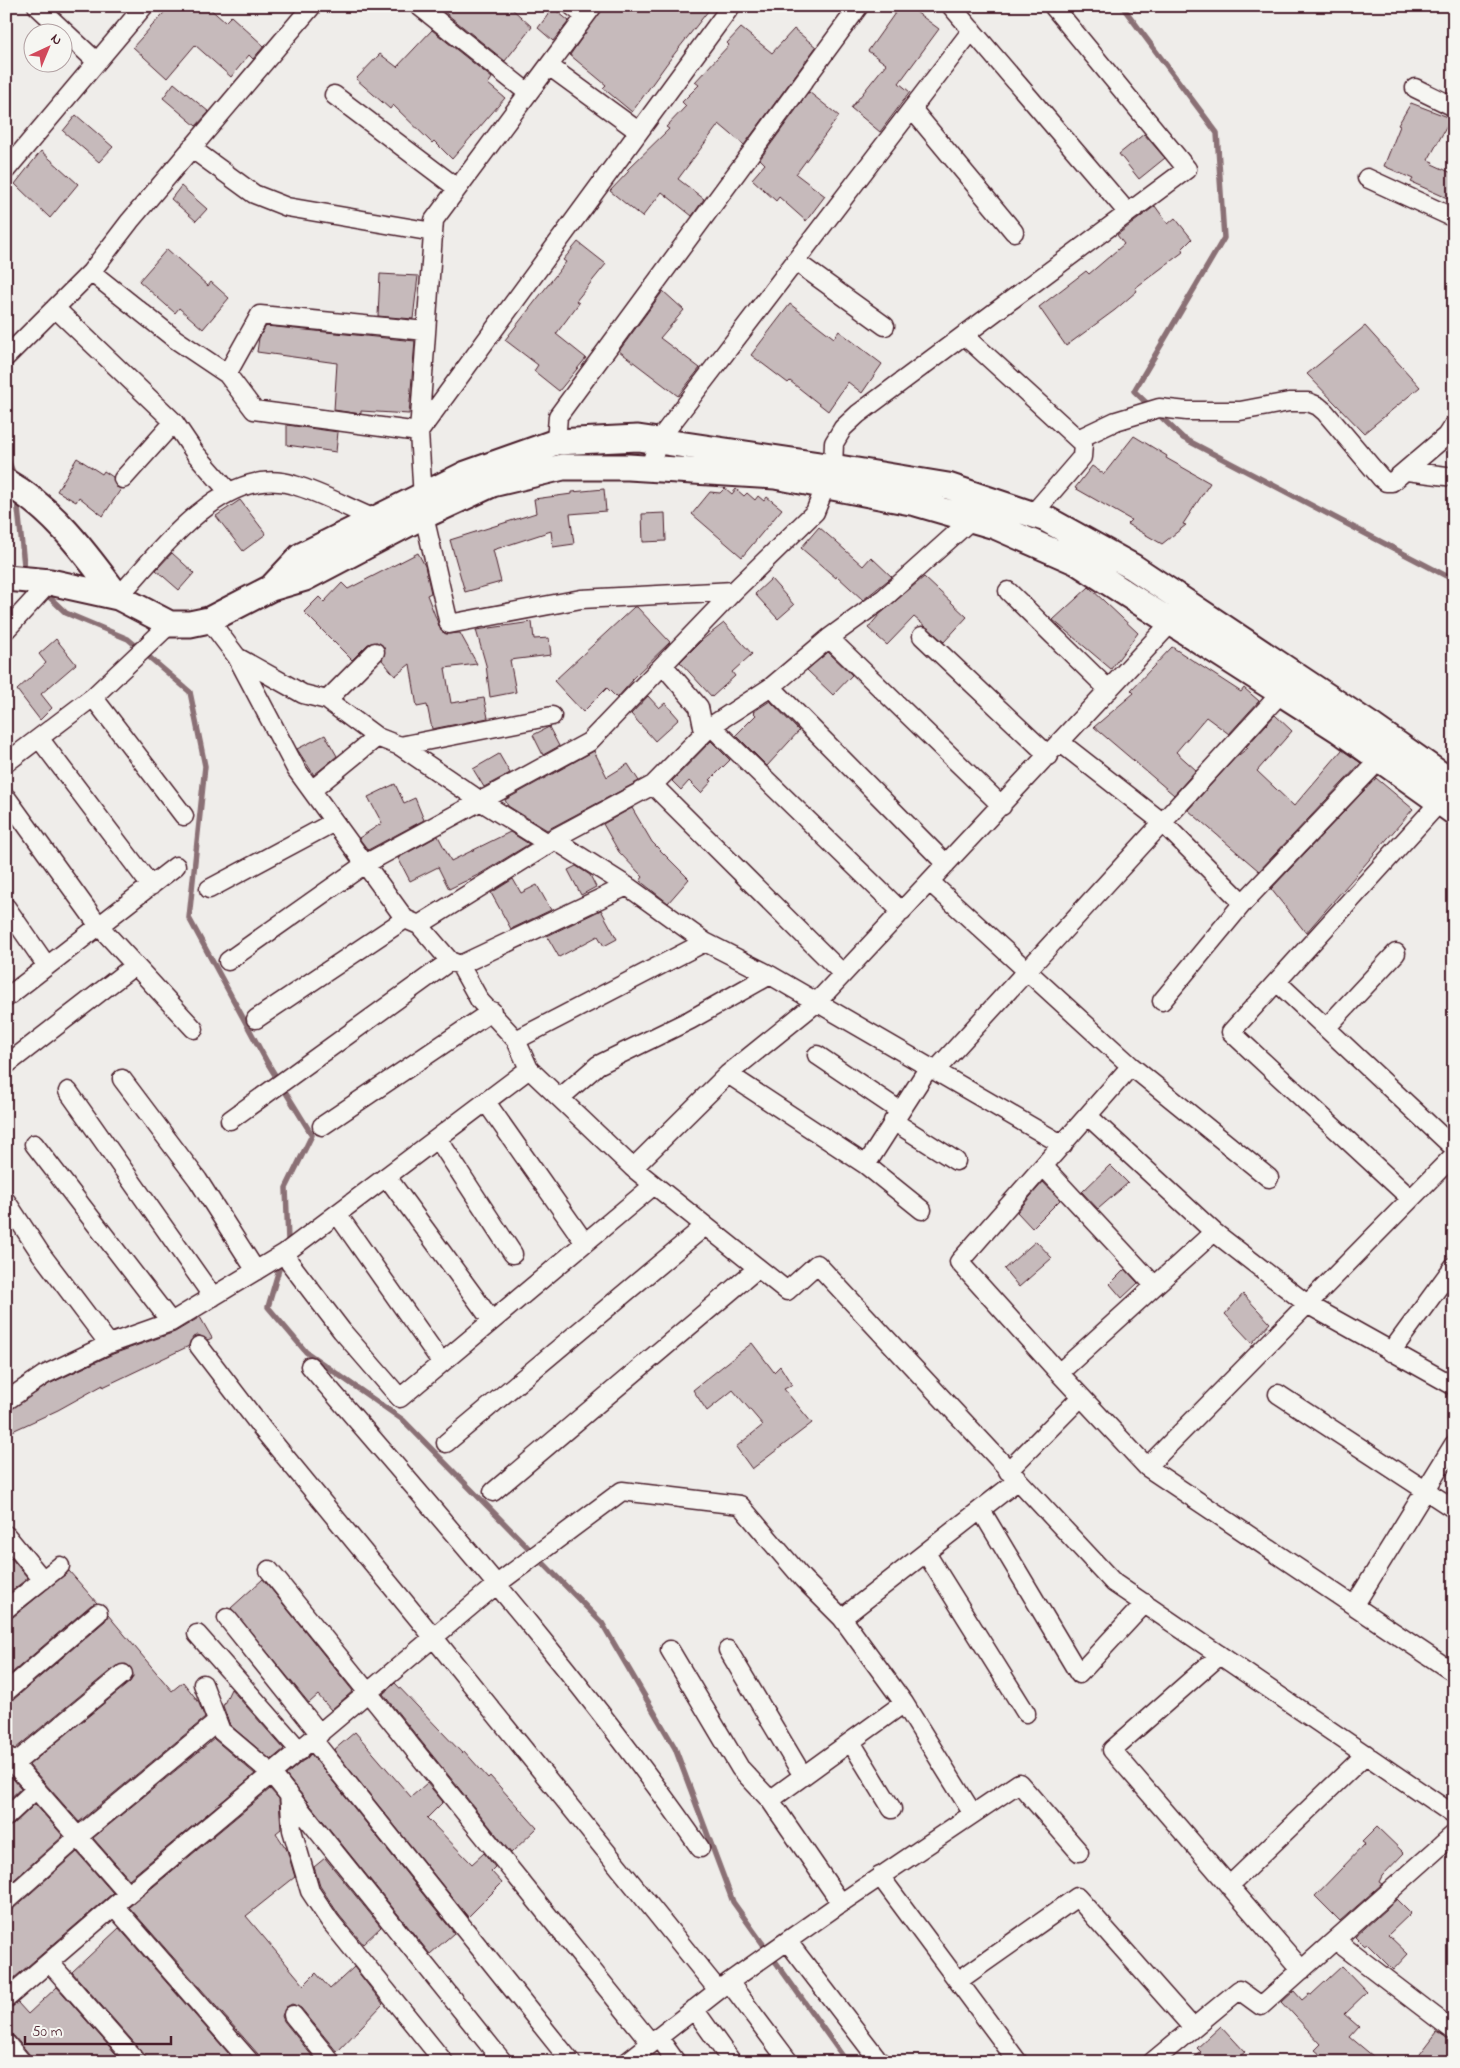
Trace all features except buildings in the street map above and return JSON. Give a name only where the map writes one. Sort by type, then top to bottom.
[{"type":"street","points":[[37,6],[97,62]]},
{"type":"street","points":[[6,170],[144,6]]},
{"type":"street","points":[[419,6],[527,92]]},
{"type":"street","points":[[419,432],[731,6]]},
{"type":"street","points":[[556,442],[558,416],[859,6]]},
{"type":"street","points":[[951,6],[1128,213]]},
{"type":"street","points":[[228,961],[365,864],[482,802],[589,742],[734,591],[815,512],[830,476],[834,443],[842,428],[1187,169],[1053,6]]},
{"type":"street","points":[[6,357],[91,272],[301,10]]},
{"type":"street","points":[[583,10],[548,66],[434,220],[419,432],[424,505],[449,624],[581,599],[734,591]]},
{"type":"street","points":[[650,468],[658,440],[972,30]]},
{"type":"street","points":[[548,66],[638,131]]},
{"type":"street","points":[[1415,88],[1454,107]]},
{"type":"street","points":[[334,95],[457,188]]},
{"type":"street","points":[[912,109],[1014,232]]},
{"type":"street","points":[[191,148],[254,194],[287,207],[433,232]]},
{"type":"street","points":[[1367,178],[1454,218]]},
{"type":"street","points":[[795,261],[885,326]]},
{"type":"street","points":[[91,272],[175,339],[227,374],[254,410],[419,432]]},
{"type":"street","points":[[55,308],[174,422],[195,453],[229,492]]},
{"type":"street","points":[[227,374],[260,315],[426,331]]},
{"type":"street","points":[[964,335],[1083,444],[1082,457],[1032,515]]},
{"type":"street","points":[[1078,439],[1116,421],[1155,409],[1240,411],[1289,402],[1308,402],[1318,406],[1325,412],[1380,478],[1386,482],[1392,482],[1408,471],[1446,436],[1454,424]]},
{"type":"street","points":[[124,478],[174,422]]},
{"type":"street","points":[[9,578],[50,582],[118,598],[170,624],[190,624],[209,620],[229,612],[271,588],[305,578],[424,505],[466,474],[556,442],[638,438],[658,440],[830,476],[995,526],[1077,562],[1380,759],[1450,796]]},
{"type":"street","points":[[271,588],[300,556],[375,519],[492,484],[563,467],[650,468],[775,476],[830,476],[948,486],[1046,519],[1133,567],[1373,727],[1450,796]]},
{"type":"street","points":[[1408,471],[1454,477]]},
{"type":"street","points":[[6,482],[29,495],[78,543],[118,598]]},
{"type":"street","points":[[118,598],[188,521],[229,492],[259,482],[293,484],[375,519]]},
{"type":"street","points":[[663,665],[699,707],[704,732],[771,687],[829,638],[884,598],[972,519]]},
{"type":"street","points":[[6,630],[50,582]]},
{"type":"street","points":[[1008,591],[1109,690]]},
{"type":"street","points":[[633,1168],[728,1074],[816,1003],[1189,604]]},
{"type":"street","points":[[209,620],[237,657],[296,769],[365,864],[412,922],[455,963],[480,1001],[516,1040],[529,1069],[633,1168],[787,1291],[817,1264],[1012,1476],[1114,1582],[1454,1815]]},
{"type":"street","points":[[6,763],[93,697],[170,624]]},
{"type":"street","points":[[922,636],[1048,756]]},
{"type":"street","points":[[829,638],[1002,806]]},
{"type":"street","points":[[327,700],[375,652]]},
{"type":"street","points":[[237,657],[303,694],[327,700],[377,737],[400,746],[482,802],[627,886],[705,942],[770,975],[1063,1145]]},
{"type":"street","points":[[771,687],[946,864]]},
{"type":"street","points":[[866,1165],[896,1116],[932,1069],[1027,971],[1281,693]]},
{"type":"street","points":[[93,697],[184,816]]},
{"type":"street","points":[[400,746],[552,716]]},
{"type":"street","points":[[256,1020],[412,922],[653,785],[711,726]]},
{"type":"street","points":[[711,726],[902,912]]},
{"type":"street","points":[[312,790],[377,737]]},
{"type":"street","points":[[39,738],[151,886]]},
{"type":"street","points":[[1061,743],[1162,822],[1243,903]]},
{"type":"street","points":[[1162,1001],[1243,903],[1380,759]]},
{"type":"street","points":[[653,785],[843,974]]},
{"type":"street","points":[[1411,1199],[1231,1032],[1450,796]]},
{"type":"street","points":[[6,797],[99,926],[194,1029]]},
{"type":"street","points":[[209,889],[334,822]]},
{"type":"street","points":[[6,998],[176,866]]},
{"type":"street","points":[[930,882],[1131,1066],[1269,1178]]},
{"type":"street","points":[[230,1120],[455,963],[627,886]]},
{"type":"street","points":[[6,907],[47,966]]},
{"type":"street","points":[[516,1040],[705,942]]},
{"type":"street","points":[[1326,1028],[1396,953]]},
{"type":"street","points":[[6,1065],[135,965]]},
{"type":"street","points":[[560,1098],[598,1065],[690,1020],[770,975]]},
{"type":"street","points":[[1277,982],[1454,1148]]},
{"type":"street","points":[[322,1126],[492,1012]]},
{"type":"street","points":[[816,1055],[956,1160]]},
{"type":"street","points":[[1131,1066],[959,1262],[1147,1467],[1450,1670]]},
{"type":"street","points":[[6,1401],[44,1375],[109,1344],[171,1322],[256,1271],[338,1215],[529,1069]]},
{"type":"street","points":[[728,1074],[866,1165],[922,1210]]},
{"type":"street","points":[[122,1079],[198,1180],[256,1271]]},
{"type":"street","points":[[68,1091],[213,1298]]},
{"type":"street","points":[[486,1102],[585,1243]]},
{"type":"street","points":[[1088,1116],[1214,1232],[1307,1304],[1453,1384]]},
{"type":"street","points":[[438,1139],[513,1254]]},
{"type":"street","points":[[34,1144],[171,1322]]},
{"type":"street","points":[[1147,1467],[1454,1155]]},
{"type":"street","points":[[1044,1166],[1155,1286]]},
{"type":"street","points":[[387,1177],[492,1321]]},
{"type":"street","points":[[281,1255],[290,1263],[342,1331],[400,1398],[654,1185]]},
{"type":"street","points":[[6,1201],[11,1219],[41,1254],[109,1344]]},
{"type":"street","points":[[338,1215],[442,1363]]},
{"type":"street","points":[[446,1443],[705,1226]]},
{"type":"street","points":[[1059,1373],[1214,1232]]},
{"type":"street","points":[[1392,1352],[1454,1266]]},
{"type":"street","points":[[493,1492],[758,1268]]},
{"type":"street","points":[[199,1346],[264,1431],[434,1638],[789,2062]]},
{"type":"street","points":[[310,1366],[497,1584],[646,1772],[700,1848]]},
{"type":"street","points":[[1278,1394],[1454,1509]]},
{"type":"street","points":[[842,1618],[981,1510],[1081,1397]]},
{"type":"street","points":[[1354,1606],[1454,1444]]},
{"type":"street","points":[[6,1999],[497,1584],[622,1491],[740,1505],[803,1579],[842,1618],[904,1703],[973,1814]]},
{"type":"street","points":[[981,1510],[1079,1674],[1145,1603]]},
{"type":"street","points":[[6,1535],[43,1580]]},
{"type":"street","points":[[926,1553],[1026,1713]]},
{"type":"street","points":[[6,1609],[60,1566]]},
{"type":"street","points":[[269,1570],[655,2040],[676,2062]]},
{"type":"street","points":[[6,1692],[98,1613]]},
{"type":"street","points":[[227,1618],[311,1741],[571,2062]]},
{"type":"street","points":[[197,1634],[311,1741]]},
{"type":"street","points":[[670,1650],[740,1768],[770,1800],[841,1903]]},
{"type":"street","points":[[728,1650],[803,1776]]},
{"type":"street","points":[[1220,1655],[1112,1750],[1302,1970]]},
{"type":"street","points":[[123,1674],[10,1760],[128,1894]]},
{"type":"street","points":[[203,1684],[221,1731],[272,1774],[504,2062]]},
{"type":"street","points":[[770,1800],[904,1703]]},
{"type":"street","points":[[6,1901],[78,1837],[217,1722]]},
{"type":"street","points":[[851,1742],[892,1809]]},
{"type":"street","points":[[1229,1886],[1366,1754]]},
{"type":"street","points":[[627,2062],[724,1986],[880,1876],[1019,1783],[1079,1852]]},
{"type":"street","points":[[6,1817],[36,1789]]},
{"type":"street","points":[[289,1794],[292,1830],[310,1890],[330,1920],[444,2062]]},
{"type":"street","points":[[1152,2062],[1238,1990],[1262,2006],[1454,1834]]},
{"type":"street","points":[[880,1876],[1018,2062]]},
{"type":"street","points":[[958,1981],[1077,1897],[1193,2028]]},
{"type":"street","points":[[114,1906],[250,2062]]},
{"type":"street","points":[[1335,1940],[1454,2031]]},
{"type":"street","points":[[779,1948],[880,2062]]},
{"type":"street","points":[[49,1962],[137,2062]]},
{"type":"street","points":[[694,2009],[732,2062]]},
{"type":"street","points":[[293,2015],[330,2062]]},
{"type":"street","points":[[6,2043],[22,2062]]},
{"type":"waterway","points":[[1122,6],[1217,133],[1224,238],[1134,391],[1183,438],[1454,580]]},
{"type":"waterway","points":[[6,455],[15,477]]},
{"type":"waterway","points":[[17,499],[25,574]]},
{"type":"waterway","points":[[44,592],[66,613],[128,639],[190,692],[205,766],[189,918],[267,1062],[312,1135],[286,1188],[288,1241],[286,1247]]},
{"type":"waterway","points":[[282,1259],[268,1307],[306,1352],[403,1420],[602,1623],[675,1748],[733,1902],[847,2062]]}]
